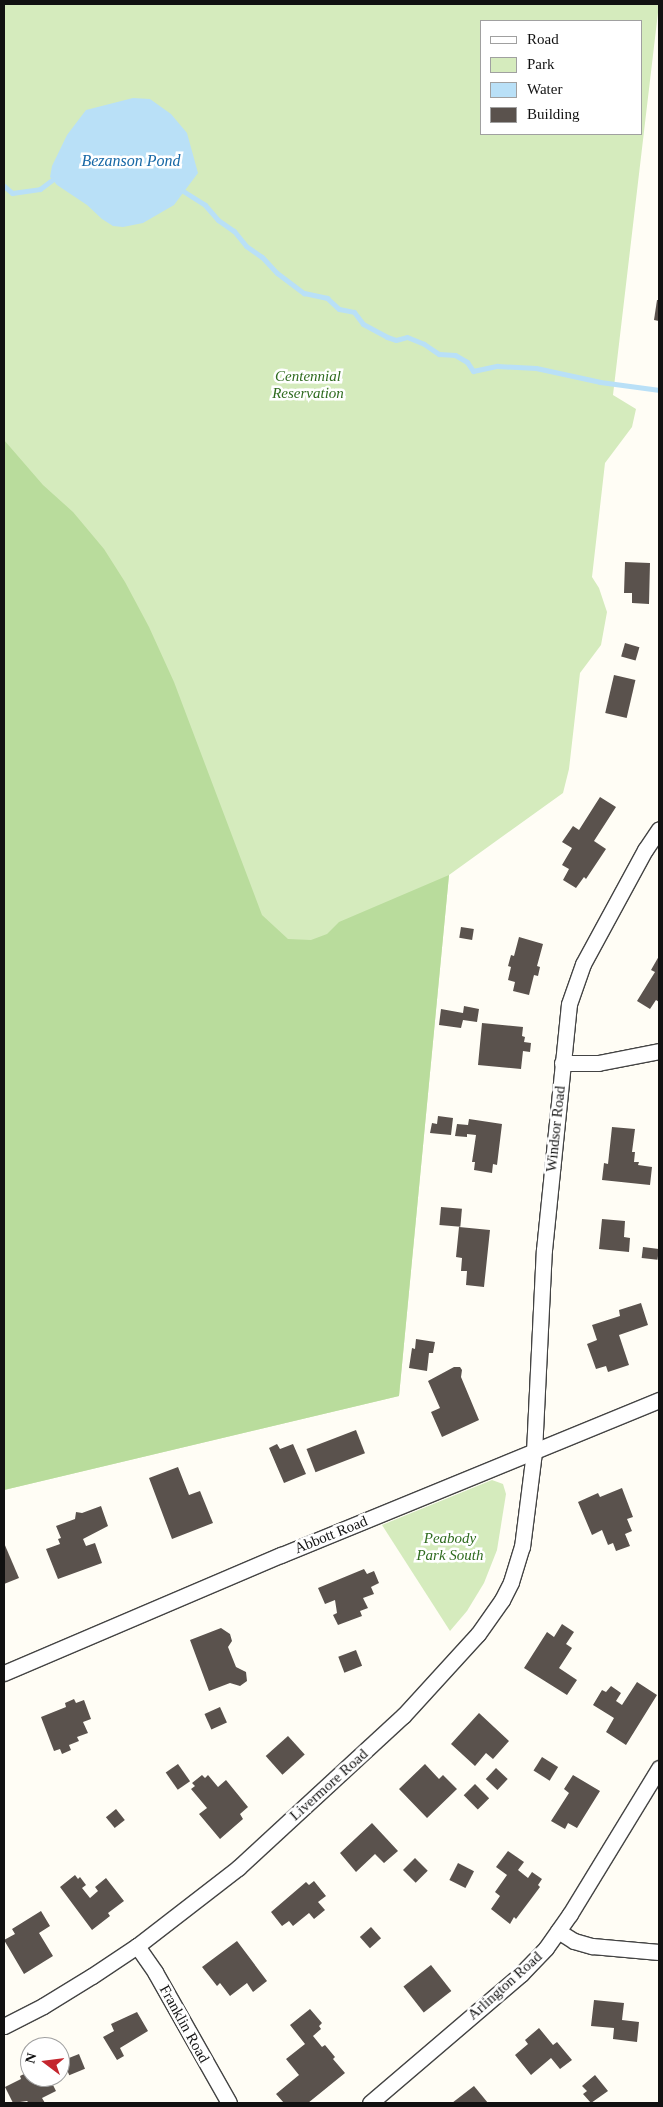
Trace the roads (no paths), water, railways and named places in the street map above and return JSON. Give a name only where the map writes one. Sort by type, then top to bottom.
[{"type":"street","name":"Windsor Road","points":[[534,1452],[544,1250],[569,1004],[576,977],[645,850],[659,828]]},
{"type":"street","points":[[562,1064],[598,1064],[659,1051]]},
{"type":"street","name":"Abbott Road","points":[[4,1673],[280,1555],[659,1400]]},
{"type":"street","name":"Livermore Road","points":[[4,2026],[73,1989],[138,1946],[238,1868],[403,1716],[478,1634],[502,1600],[522,1547],[534,1452]]},
{"type":"street","name":"Arlington Road","points":[[370,2103],[521,1974],[558,1931],[659,1768]]},
{"type":"street","points":[[558,1931],[574,1940],[592,1946],[659,1952]]},
{"type":"street","name":"Franklin Road","points":[[138,1946],[155,1972],[228,2103]]},
{"type":"water","name":"Bezanson Pond","points":[[133,98],[150,99],[171,114],[187,133],[198,173],[174,205],[143,223],[123,227],[113,226],[87,205],[57,185],[50,177],[52,166],[67,135],[86,110]]},
{"type":"waterway","points":[[4,186],[12,193],[40,189],[52,180]]},
{"type":"waterway","points":[[183,191],[205,205],[218,220],[234,231],[246,246],[262,257],[277,273],[304,293],[327,298],[339,309],[354,312],[363,324],[387,337],[396,340],[407,337],[424,344],[439,354],[455,355],[467,362],[473,371],[497,366],[536,368],[600,382],[659,390]]},
{"type":"park label","name":"Centennial Reservation","points":[[308,384]]},
{"type":"park label","name":"Peabody Park South","points":[[450,1546]]}]
